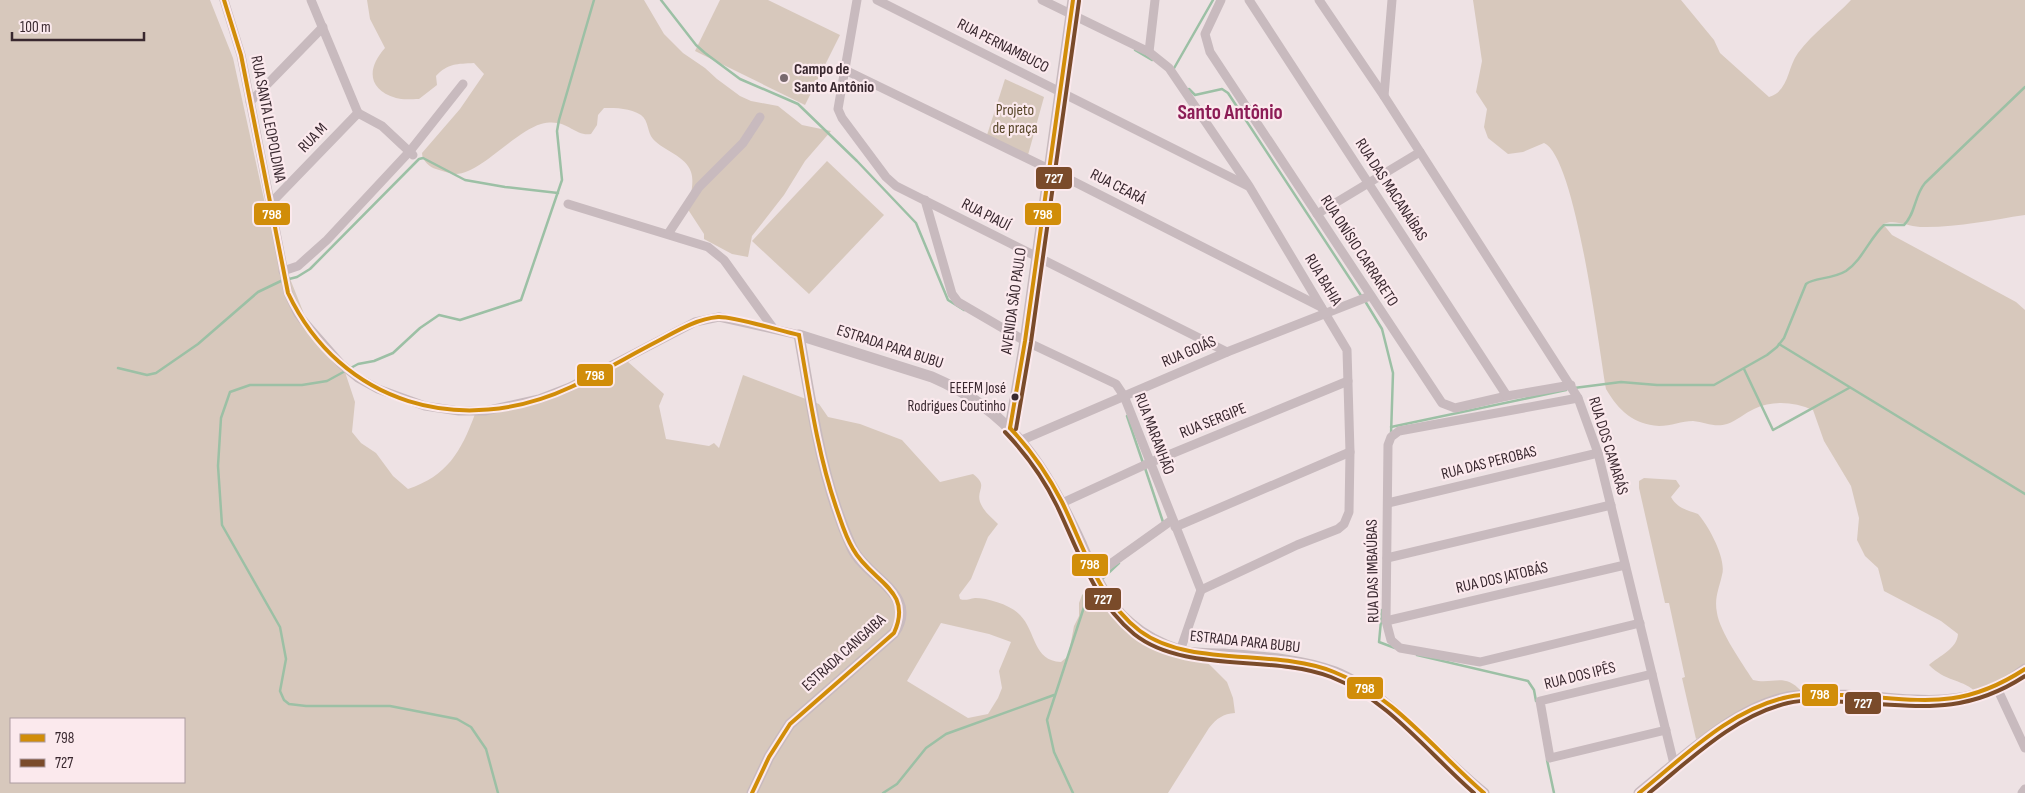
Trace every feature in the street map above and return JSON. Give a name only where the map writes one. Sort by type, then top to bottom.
[{"type":"street","points":[[312,0],[358,113],[382,126],[412,153]]},
{"type":"street","points":[[845,70],[857,0]]},
{"type":"street","name":"RUA PERNAMBUCO","points":[[877,0],[1249,186]]},
{"type":"street","name":"RUA BAHIA","points":[[1042,0],[1149,52],[1175,75],[1249,186],[1347,350],[1350,452],[1348,512],[1344,524],[1201,590]]},
{"type":"street","name":"AVENIDA SÃO PAULO","points":[[1010,428],[1025,341],[1073,0]]},
{"type":"street","points":[[1149,52],[1155,0]]},
{"type":"street","name":"RUA ONÍSIO CARRARETO","points":[[1221,0],[1205,34],[1210,52],[1438,398],[1446,406],[1456,408],[1507,396],[1571,385]]},
{"type":"street","name":"RUA DAS MACANAÍBAS","points":[[1248,0],[1507,396]]},
{"type":"street","name":"RUA DOS CAMARÁS","points":[[1319,0],[1384,96],[1578,398],[1598,452],[1674,764]]},
{"type":"street","points":[[1384,96],[1391,1]]},
{"type":"street","name":"RUA SANTA LEOPOLDINA","points":[[228,2],[239,47],[288,293],[298,314],[341,364],[378,389],[441,410],[484,411],[539,399],[570,387],[695,322],[707,318],[719,316],[799,335]]},
{"type":"street","points":[[250,102],[323,27]]},
{"type":"street","name":"RUA PIAUÍ","points":[[845,70],[837,104],[838,112],[886,177],[896,186],[1227,352]]},
{"type":"street","name":"RUA CEARÁ","points":[[845,70],[1050,169],[1323,310]]},
{"type":"street","points":[[283,271],[298,266],[327,240],[412,153],[463,84]]},
{"type":"street","name":"RUA M","points":[[269,205],[358,113]]},
{"type":"street","points":[[668,234],[699,187],[743,143],[760,117]]},
{"type":"street","points":[[1316,214],[1420,152]]},
{"type":"street","name":"RUA MARANHÃO","points":[[925,200],[954,298],[1025,341],[1116,384],[1124,396],[1201,590]]},
{"type":"street","points":[[568,204],[697,242],[716,252],[773,328]]},
{"type":"street","name":"RUA GOIÁS","points":[[1022,440],[1323,310],[1370,296]]},
{"type":"street","name":"ESTRADA PARA BUBU","points":[[799,335],[940,381],[970,396],[1010,428],[1022,440],[1043,469],[1062,502],[1095,575],[1107,596],[1128,621],[1152,639],[1180,651],[1272,659],[1319,667],[1347,677],[1373,693],[1484,793]]},
{"type":"street","name":"ESTRADA CANGAIBA","points":[[752,793],[769,757],[790,724],[894,633],[902,617],[902,609],[893,592],[858,558],[832,494],[823,465],[799,335]]},
{"type":"street","name":"RUA SERGIPE","points":[[1062,502],[1149,463],[1348,381]]},
{"type":"street","name":"RUA DAS IMBAÚBAS","points":[[1578,398],[1394,433],[1388,445],[1386,621],[1391,640],[1400,648],[1480,662],[1640,623]]},
{"type":"street","points":[[1095,575],[1174,524],[1350,452]]},
{"type":"street","name":"RUA DAS PEROBAS","points":[[1388,503],[1598,452]]},
{"type":"street","points":[[1387,558],[1611,506]]},
{"type":"street","name":"RUA DOS JATOBÁS","points":[[1386,621],[1626,565]]},
{"type":"street","points":[[1180,651],[1201,590]]},
{"type":"street","points":[[1639,793],[1674,764],[1751,710],[1786,697],[1814,694],[1954,701],[1997,688],[2025,670]]},
{"type":"street","name":"RUA DOS IPÊS","points":[[1652,674],[1540,701],[1550,758],[1666,730]]},
{"type":"street","points":[[1997,688],[2025,748]]},
{"type":"street","points":[[2022,793],[2025,790]]},
{"type":"green space","points":[[0,0],[210,0],[233,58],[267,213],[283,261],[312,334],[345,372],[355,402],[352,432],[361,443],[376,453],[393,476],[408,489],[422,484],[443,470],[458,451],[475,414],[499,411],[627,361],[664,394],[659,406],[666,439],[709,446],[714,443],[719,448],[743,375],[819,404],[828,417],[860,424],[902,440],[940,482],[973,474],[978,478],[981,485],[980,502],[986,512],[998,524],[988,537],[971,579],[959,595],[960,599],[986,599],[1016,611],[1025,622],[1040,651],[1052,660],[1061,662],[1067,657],[1069,652],[1074,626],[1079,616],[1079,603],[1082,595],[1094,584],[1173,653],[1204,660],[1227,682],[1233,698],[1235,713],[1220,717],[1209,728],[1168,793],[0,793]],"holes":[[[941,623],[989,634],[1011,642],[999,671],[1002,688],[988,714],[968,718],[907,681]]]},
{"type":"green space","points":[[367,0],[644,0],[664,34],[683,53],[740,96],[751,101],[778,106],[802,125],[831,131],[805,161],[784,195],[752,236],[748,257],[732,254],[704,239],[704,234],[689,211],[692,177],[688,166],[653,139],[644,117],[632,111],[619,108],[604,108],[598,115],[597,125],[591,134],[580,133],[557,123],[541,124],[520,135],[475,168],[464,172],[455,174],[431,167],[425,161],[422,153],[460,109],[484,74],[474,63],[453,65],[436,76],[437,85],[419,99],[398,99],[386,94],[375,83],[373,77],[375,63],[385,48],[370,19]]},
{"type":"green space","name":"Campo de Santo Antônio","points":[[720,0],[768,0],[840,35],[805,105],[695,51]]},
{"type":"green space","points":[[1473,0],[1681,0],[1714,40],[1720,53],[1769,97],[1776,94],[1784,84],[1798,53],[1851,0],[2025,0],[2025,215],[1946,226],[1920,227],[1892,222],[1883,224],[1892,235],[2016,302],[2025,310],[2025,677],[1975,691],[1941,674],[1929,665],[1951,648],[1958,634],[1941,621],[1884,591],[1878,568],[1865,556],[1857,540],[1859,518],[1851,486],[1824,441],[1813,410],[1798,405],[1776,403],[1761,406],[1723,425],[1693,421],[1659,426],[1634,419],[1616,404],[1606,389],[1592,298],[1576,217],[1556,156],[1544,143],[1523,152],[1508,154],[1488,138],[1484,127],[1487,109],[1476,92],[1482,61]]},
{"type":"green space","name":"Projeto de praça","points":[[1005,79],[1044,97],[1028,155],[987,135]]},
{"type":"green space","points":[[827,161],[884,215],[809,294],[752,241]]},
{"type":"green space","points":[[1644,478],[1676,480],[1680,486],[1671,497],[1673,501],[1683,508],[1698,514],[1707,526],[1722,560],[1723,568],[1716,603],[1719,621],[1732,647],[1753,680],[1784,680],[1795,685],[1801,691],[1696,739],[1682,678],[1685,677],[1669,603],[1665,603],[1639,488],[1639,481]]},
{"type":"waterway","points":[[498,793],[486,749],[471,727],[457,719],[390,706],[306,706],[289,704],[284,700],[280,691],[286,659],[280,627],[222,525],[218,466],[221,418],[230,392],[250,385],[302,385],[327,381],[358,364],[374,361],[393,353],[420,328],[439,315],[460,320],[521,300],[562,180],[557,131],[594,0]]},
{"type":"waterway","points":[[661,0],[696,45],[705,53],[740,79],[798,104],[857,161],[916,223],[948,300],[964,310]]},
{"type":"waterway","points":[[1173,70],[1213,0]]},
{"type":"waterway","points":[[1135,50],[1152,60]]},
{"type":"waterway","points":[[1574,388],[1621,382],[1657,385],[1714,385],[1767,355],[1784,338],[1806,284],[1846,271],[1857,261],[1884,225],[1904,225],[1911,215],[1921,188],[1925,183],[2025,87]]},
{"type":"waterway","points":[[1189,89],[1195,95],[1222,89],[1228,93],[1362,297]]},
{"type":"waterway","points":[[289,279],[297,277],[310,269],[419,159],[423,158],[465,180],[558,193]]},
{"type":"waterway","points":[[118,368],[147,375],[156,373],[198,344],[258,292],[283,280]]},
{"type":"waterway","points":[[1365,301],[1382,329],[1393,373],[1391,435]]},
{"type":"waterway","points":[[1779,344],[2025,494]]},
{"type":"waterway","points":[[1744,369],[1773,430],[1849,388]]},
{"type":"waterway","points":[[1391,427],[1566,390]]},
{"type":"waterway","points":[[1127,416],[1143,463]]},
{"type":"waterway","points":[[1145,468],[1163,522]]},
{"type":"waterway","points":[[1101,580],[1119,563]]},
{"type":"waterway","points":[[1073,793],[1054,752],[1047,720],[1084,607],[1084,595],[1097,584]]},
{"type":"waterway","points":[[1382,610],[1379,642],[1395,648]]},
{"type":"waterway","points":[[1417,655],[1528,681],[1534,690],[1536,701]]},
{"type":"waterway","points":[[883,793],[897,784],[926,748],[946,734],[1054,695]]},
{"type":"waterway","points":[[1547,760],[1554,793]]},
{"type":"transit line","name":"798","points":[[224,0],[241,55],[288,293],[311,331],[339,362],[372,385],[409,401],[448,409],[488,410],[530,402],[571,387],[694,323],[710,318],[725,317],[799,335]]},
{"type":"transit line","name":"798","points":[[1010,428],[1025,341],[1073,0]]},
{"type":"transit line","name":"727","points":[[1016,429],[1031,342],[1079,1]]},
{"type":"transit line","name":"798","points":[[752,793],[769,757],[790,724],[894,633],[899,618],[899,606],[895,596],[861,560],[850,544],[841,523],[829,486],[819,443],[799,335]]},
{"type":"transit line","name":"798","points":[[1010,428],[1039,463],[1051,482],[1085,554],[1113,604],[1140,631],[1160,642],[1183,650],[1311,665],[1334,672],[1356,682],[1376,695],[1414,726],[1484,793]]},
{"type":"transit line","name":"727","points":[[1005,432],[1027,458],[1046,486],[1080,558],[1108,607],[1134,634],[1154,646],[1177,654],[1202,659],[1282,666],[1307,670],[1331,677],[1352,687],[1389,713],[1474,793]]},
{"type":"transit line","name":"798","points":[[1639,793],[1727,723],[1767,703],[1788,697],[1809,695],[1938,700],[1979,692],[2001,683],[2025,669]]},
{"type":"transit line","name":"727","points":[[1649,793],[1714,740],[1731,728],[1768,709],[1802,701],[1938,706],[1980,698],[2002,689],[2025,676]]},
{"type":"place","name":"Campo de Santo Antônio","points":[[784,78]]},
{"type":"place","name":"EEEFM José Rodrigues Coutinho","points":[[1015,397]]},
{"type":"district","name":"Santo Antônio","points":[[1230,112]]}]
